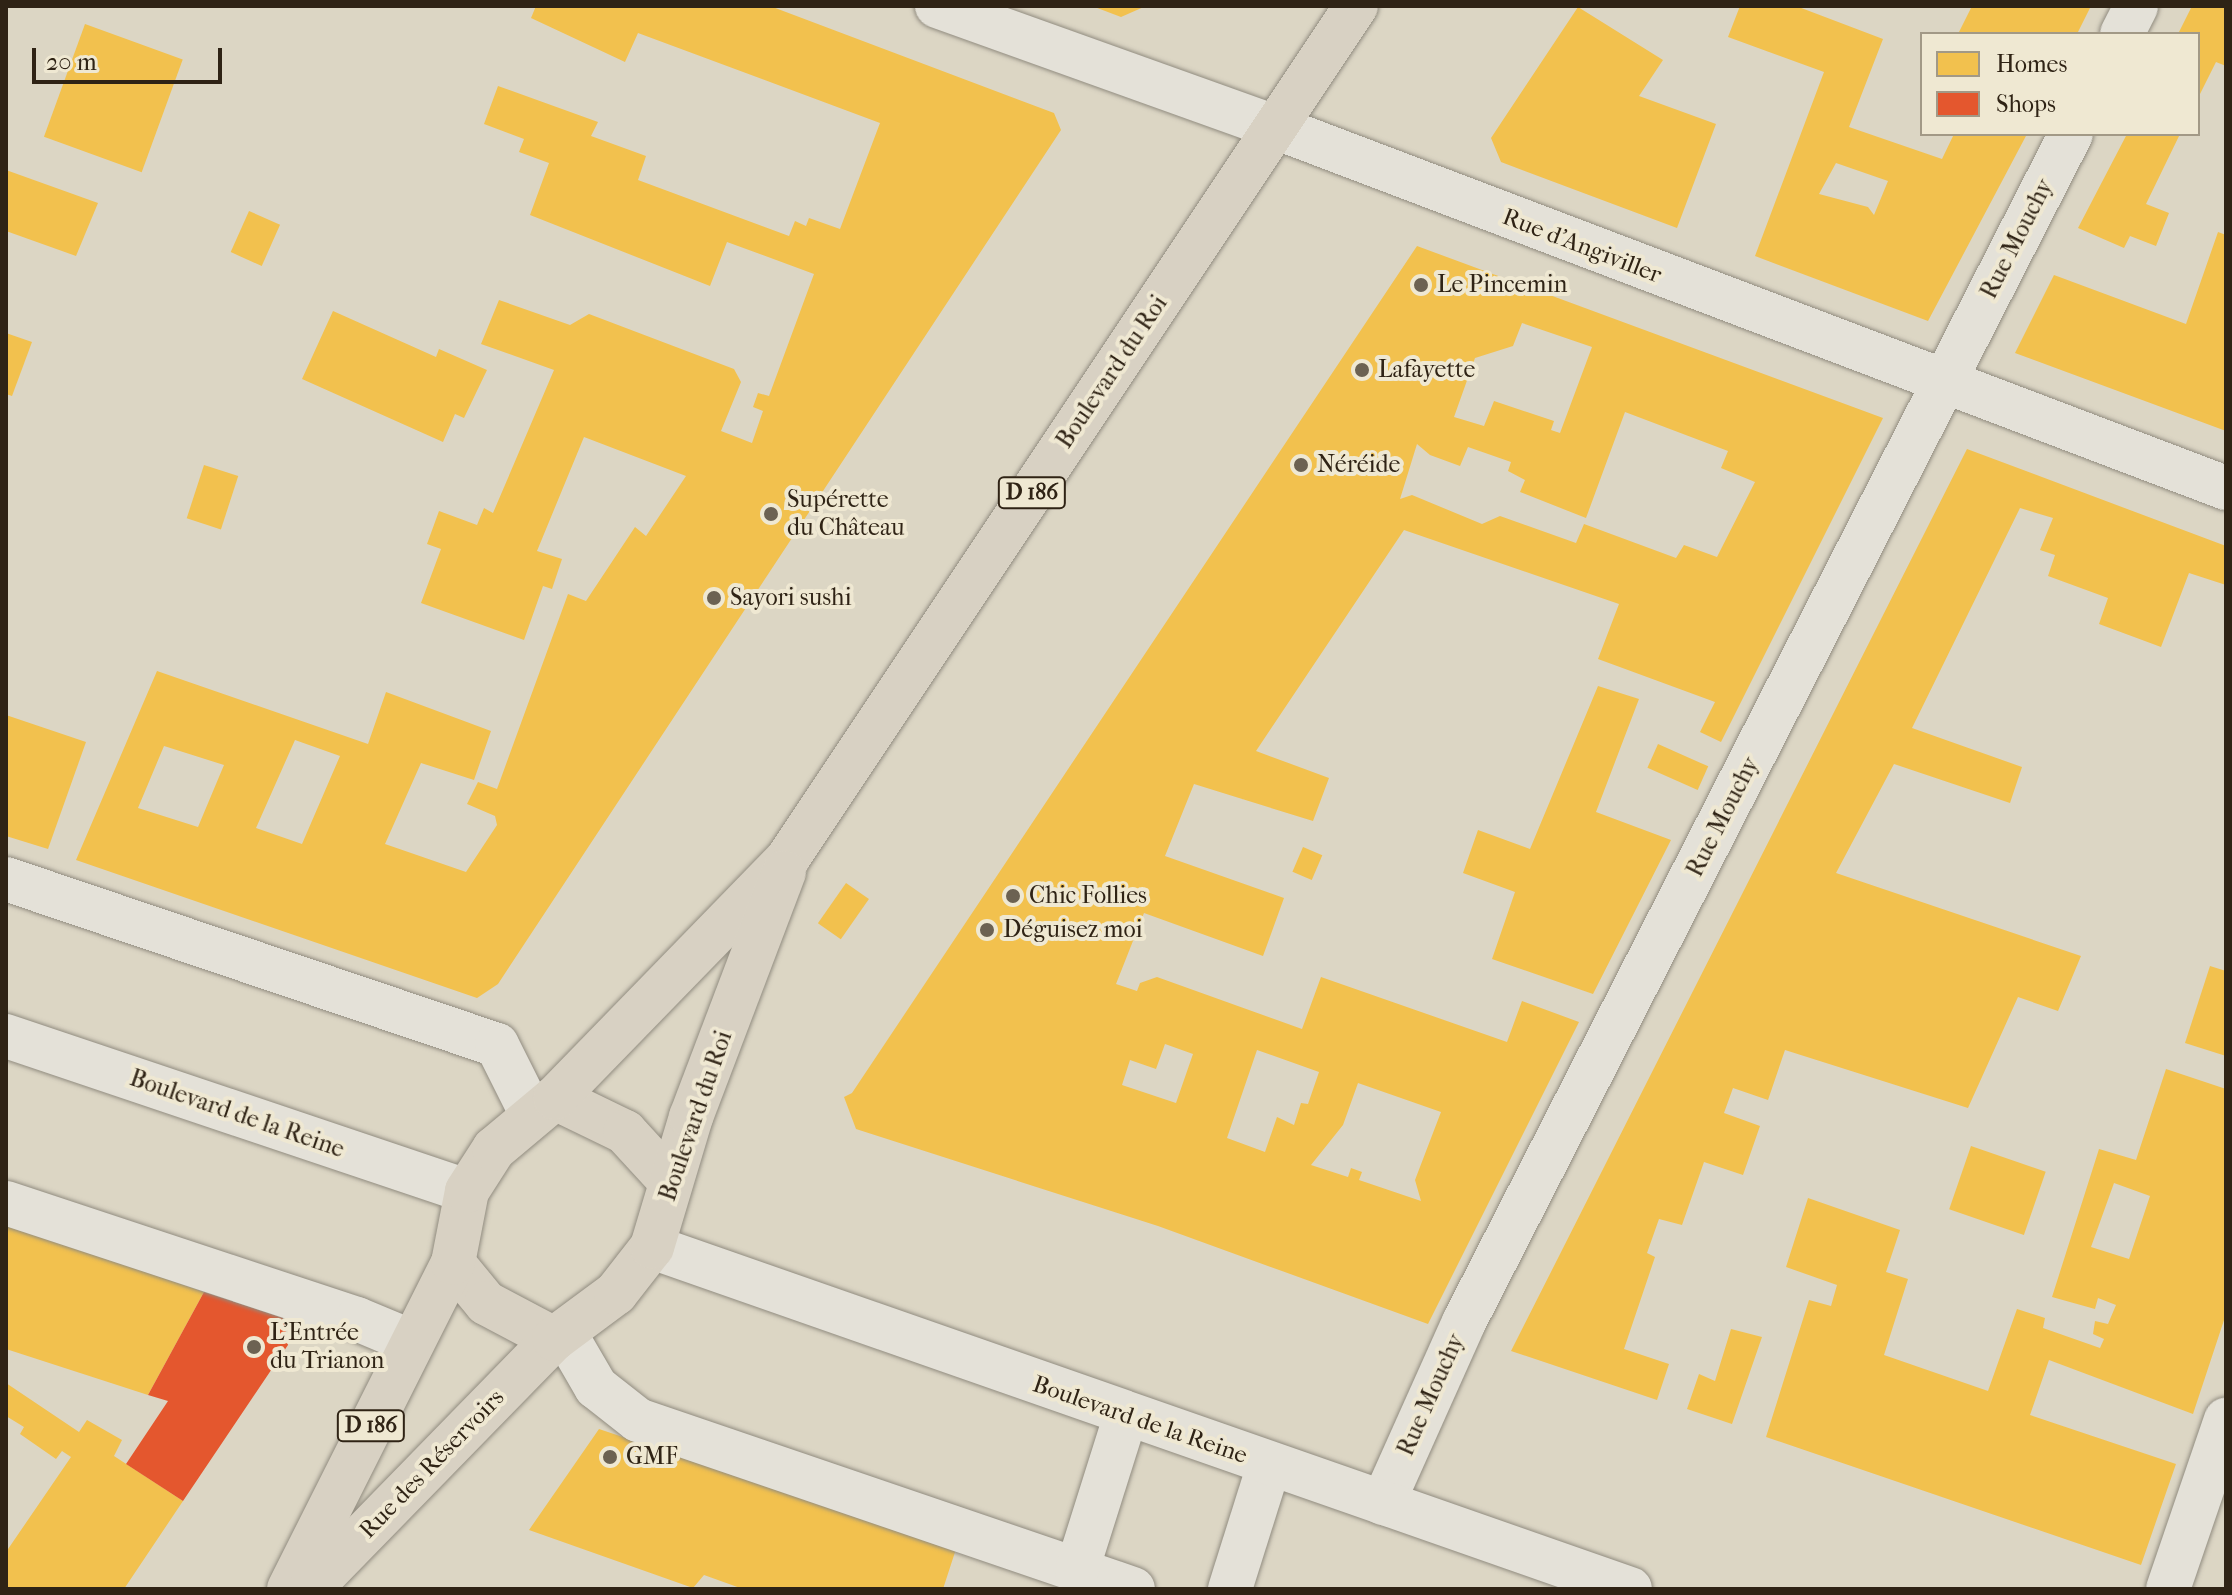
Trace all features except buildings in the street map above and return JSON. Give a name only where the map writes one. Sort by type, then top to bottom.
[{"type":"main road","name":"Boulevard du Roi","points":[[544,1107],[788,858],[1356,6]]},
{"type":"main road","name":"Boulevard du Roi","points":[[559,1336],[616,1293],[652,1247],[670,1181],[788,858]]},
{"type":"main road","points":[[559,1336],[486,1303],[453,1263],[467,1191],[494,1149],[544,1107],[625,1132],[670,1181]]},
{"type":"main road","name":"Rue des Réservoirs","points":[[289,1589],[453,1263]]},
{"type":"main road","name":"Rue des Réservoirs","points":[[310,1589],[559,1336]]},
{"type":"street","name":"Rue d'Angiviller","points":[[937,6],[1275,127],[1944,384],[2226,488]]},
{"type":"street","points":[[2123,32],[2136,6]]},
{"type":"street","name":"Rue Mouchy","points":[[1383,1503],[1442,1370],[2070,136]]},
{"type":"street","points":[[6,879],[497,1045],[544,1107]]},
{"type":"street","name":"Boulevard de la Reine","points":[[6,1036],[467,1191]]},
{"type":"street","points":[[6,1203],[357,1319],[412,1342]]},
{"type":"street","name":"Boulevard de la Reine","points":[[652,1247],[1630,1589]]},
{"type":"street","points":[[559,1336],[596,1387],[638,1420],[1133,1589]]},
{"type":"street","points":[[1077,1570],[1126,1415]]},
{"type":"street","points":[[2168,1589],[2226,1420]]},
{"type":"street","points":[[1230,1589],[1269,1465]]},
{"type":"place","name":"Le Pincemin","points":[[1421,285]]},
{"type":"place","name":"Lafayette","points":[[1362,370]]},
{"type":"place","name":"Néréide","points":[[1301,465]]},
{"type":"place","name":"Supérette du Château","points":[[771,514]]},
{"type":"place","name":"Sayori sushi","points":[[714,598]]},
{"type":"place","name":"Chic Follies","points":[[1013,896]]},
{"type":"place","name":"Déguisez moi","points":[[987,930]]},
{"type":"place","name":"L'Entrée du Trianon","points":[[254,1347]]},
{"type":"place","name":"GMF","points":[[610,1457]]}]
